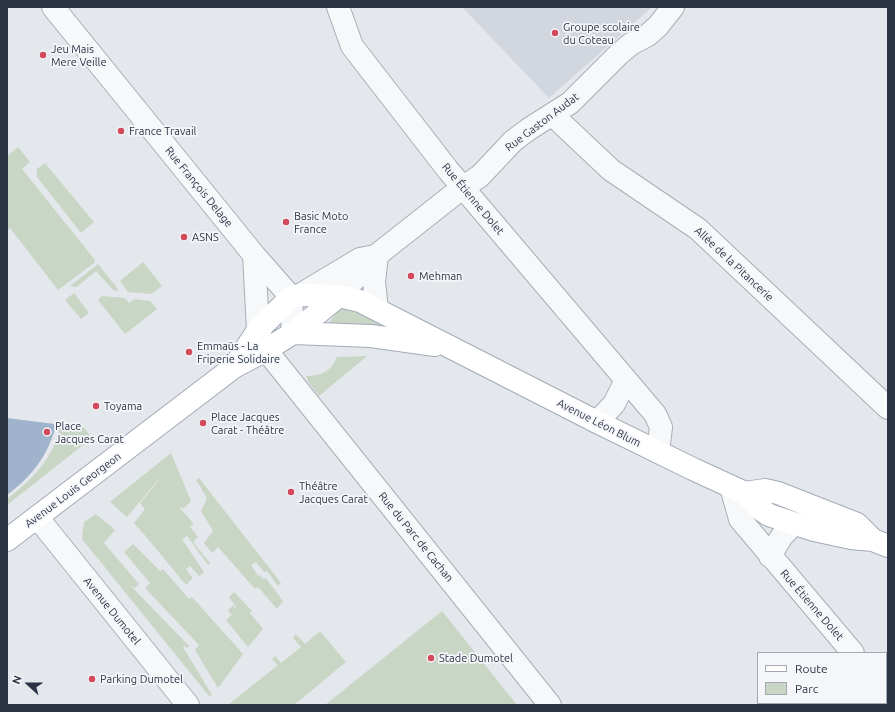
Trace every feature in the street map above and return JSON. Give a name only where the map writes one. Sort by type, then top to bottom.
[{"type":"main road","points":[[296,296],[340,296]]},
{"type":"main road","name":"Avenue Louis Georgeon","points":[[234,366],[258,330],[296,296]]},
{"type":"main road","name":"Avenue Louis Georgeon","points":[[7,540],[234,366],[266,350],[294,333],[340,296]]},
{"type":"main road","name":"Avenue Léon Blum","points":[[340,296],[360,301],[377,309],[597,422],[738,490],[760,510],[769,515],[814,530],[881,543]]},
{"type":"main road","name":"Avenue Léon Blum","points":[[294,333],[371,336],[454,348]]},
{"type":"main road","name":"Avenue Léon Blum","points":[[738,490],[765,490],[778,493],[857,524],[881,543]]},
{"type":"street","name":"Rue François Delage","points":[[53,7],[254,255],[296,296]]},
{"type":"street","name":"Rue Étienne Dolet","points":[[338,7],[352,46],[462,188],[655,414],[661,427],[658,452]]},
{"type":"street","name":"Rue Gaston Audat","points":[[462,188],[480,176],[513,141],[570,103],[619,54],[658,26],[673,7]]},
{"type":"street","name":"Allée de la Pitancerie","points":[[554,113],[559,121],[611,170],[698,229],[888,408]]},
{"type":"street","name":"Avenue Louis Georgeon","points":[[340,296],[376,255],[462,188]]},
{"type":"street","points":[[254,255],[258,330],[266,350]]},
{"type":"street","points":[[376,255],[374,282],[377,309]]},
{"type":"street","name":"Avenue Louis Georgeon","points":[[296,296],[360,259],[376,255]]},
{"type":"street","points":[[294,333],[296,296]]},
{"type":"street","name":"Rue du Parc de Cachan","points":[[266,350],[550,705]]},
{"type":"street","points":[[597,422],[614,404],[626,380]]},
{"type":"street","name":"Rue Étienne Dolet","points":[[738,490],[740,519],[852,652]]},
{"type":"street","name":"Avenue Dumotel","points":[[37,517],[188,705]]},
{"type":"street","points":[[770,556],[782,536],[794,524]]},
{"type":"shaded area","name":"Groupe scolaire du Coteau","points":[[462,7],[652,7],[549,98]]},
{"type":"green space","points":[[18,147],[30,162],[22,169],[95,260],[94,263],[58,290],[10,228],[7,230],[7,156]]},
{"type":"green space","points":[[45,163],[94,222],[81,233],[37,177],[37,169]]},
{"type":"green space","points":[[143,262],[162,286],[151,294],[128,292],[120,281]]},
{"type":"green space","points":[[98,264],[118,291],[113,290],[96,271],[77,287],[70,286]]},
{"type":"green space","points":[[74,293],[89,313],[81,319],[65,300]]},
{"type":"green space","points":[[102,296],[125,298],[129,303],[134,299],[150,301],[157,309],[125,334],[98,300]]},
{"type":"green space","points":[[340,308],[347,308],[412,332],[329,324],[336,311]]},
{"type":"green space","points":[[367,356],[319,396],[309,383],[306,376],[321,374],[329,370],[337,357]]},
{"type":"green space","points":[[61,423],[82,425],[92,438],[7,505],[7,499],[34,475],[48,457],[58,435]]},
{"type":"green space","points":[[171,453],[191,501],[183,509],[181,507],[180,508],[194,524],[190,527],[198,537],[193,542],[210,563],[208,565],[187,536],[182,539],[204,572],[199,576],[190,566],[186,569],[193,578],[186,585],[134,523],[145,509],[140,503],[159,480],[127,517],[110,502]]},
{"type":"green space","points":[[199,478],[281,583],[278,586],[267,571],[264,572],[256,562],[251,565],[258,576],[260,575],[263,579],[266,578],[283,601],[277,609],[258,587],[255,589],[218,547],[212,553],[204,543],[213,531],[201,511],[207,498],[196,480]]},
{"type":"green space","points":[[96,514],[115,530],[104,543],[139,584],[135,588],[133,586],[132,587],[189,646],[187,648],[185,646],[183,647],[212,695],[209,696],[82,539],[84,522]]},
{"type":"green space","points":[[133,544],[160,571],[163,569],[189,599],[192,597],[243,654],[218,688],[195,650],[199,645],[145,588],[150,583],[124,552]]},
{"type":"green space","points":[[234,592],[252,611],[250,613],[263,629],[248,647],[226,620],[232,615],[228,611],[233,605],[235,608],[236,607],[229,597]]},
{"type":"green space","name":"Stade Dumotel","points":[[442,611],[517,705],[325,705]]},
{"type":"green space","points":[[320,631],[346,662],[294,705],[228,705],[278,665],[272,659],[275,656],[281,663],[301,647],[293,638],[296,634],[305,644]]},
{"type":"water","points":[[7,418],[55,424],[56,426],[48,447],[38,465],[24,481],[7,495]]},
{"type":"place","name":"Groupe scolaire du Coteau","points":[[555,33]]},
{"type":"place","name":"Jeu Mais Mere Veille","points":[[43,55]]},
{"type":"place","name":"France Travail","points":[[121,131]]},
{"type":"place","name":"Basic Moto France","points":[[286,222]]},
{"type":"place","name":"ASNS","points":[[184,237]]},
{"type":"place","name":"Mehman","points":[[411,276]]},
{"type":"place","name":"Emmaüs - La Friperie Solidaire","points":[[189,352]]},
{"type":"place","name":"Toyama","points":[[96,406]]},
{"type":"place","name":"Place Jacques Carat - Théâtre","points":[[203,423]]},
{"type":"place","name":"Place Jacques Carat","points":[[47,432]]},
{"type":"place","name":"Théâtre Jacques Carat","points":[[291,492]]},
{"type":"place","name":"Stade Dumotel","points":[[431,658]]},
{"type":"place","name":"Parking Dumotel","points":[[92,679]]}]
